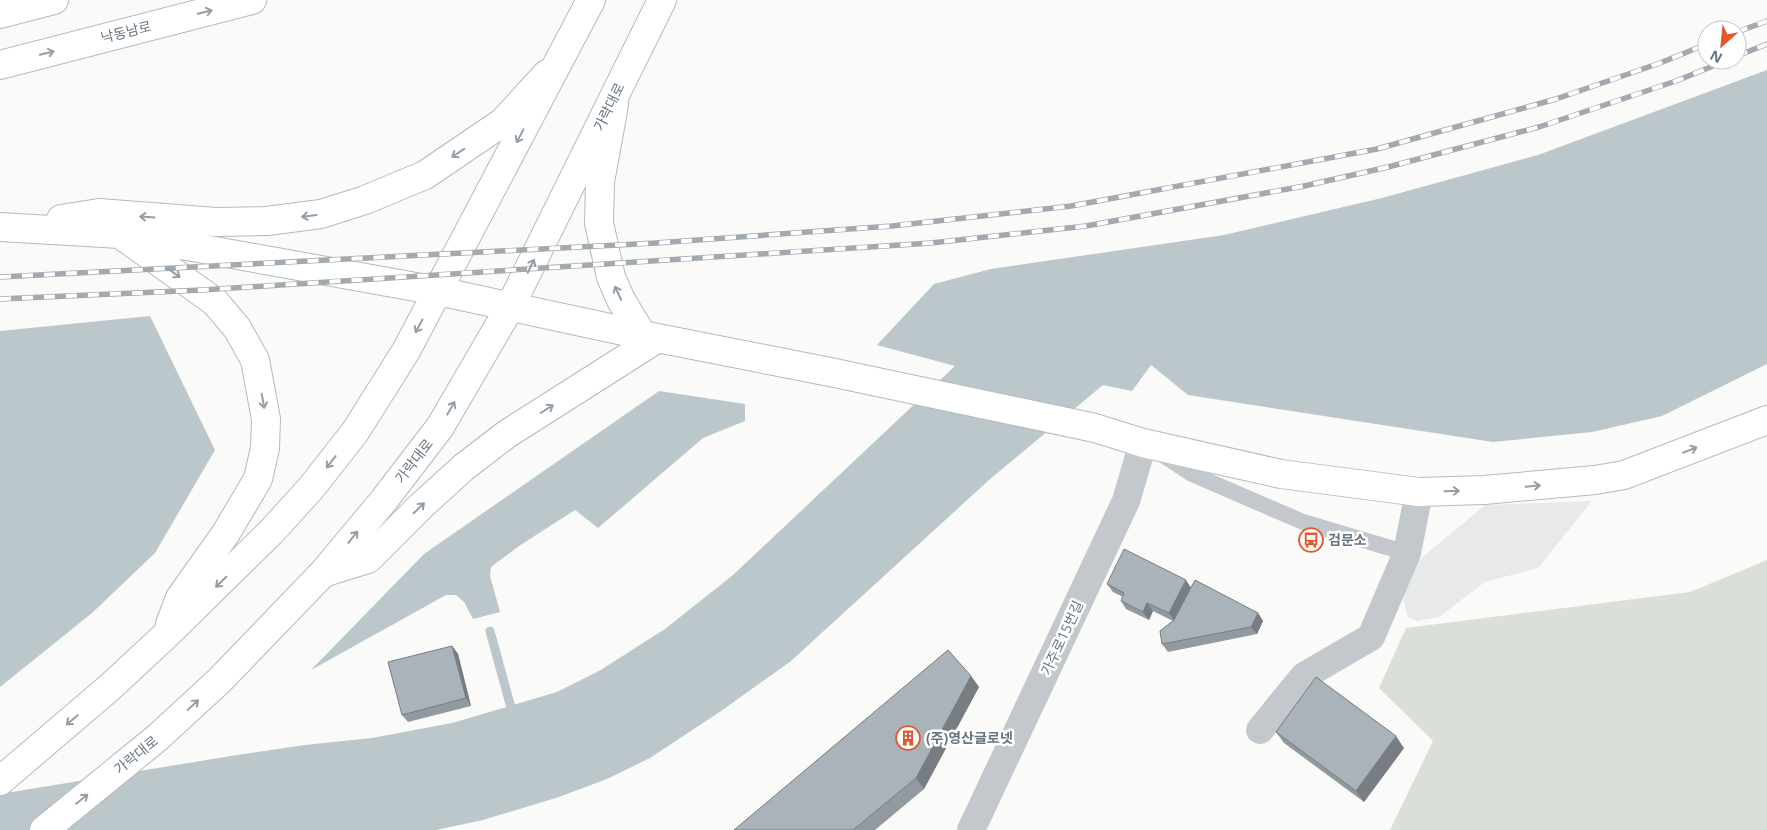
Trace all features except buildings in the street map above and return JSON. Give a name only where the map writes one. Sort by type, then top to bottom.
[{"type":"main road","points":[[0,14],[54,0]]},
{"type":"main road","name":"낙동남로","points":[[0,65],[252,0]]},
{"type":"main road","points":[[0,781],[109,688],[272,531],[311,488],[354,432],[406,350],[591,0]]},
{"type":"main road","name":"가락대로","points":[[44,830],[157,738],[220,680],[323,573],[384,500],[440,427],[510,307],[662,0]]},
{"type":"main road","points":[[7,227],[99,213],[216,222],[268,221],[321,214],[365,200],[425,175],[503,122],[558,62]]},
{"type":"main road","points":[[616,93],[600,182],[599,223],[611,277],[621,300],[650,337]]},
{"type":"main road","points":[[7,227],[120,234],[438,291],[650,337],[830,372],[1095,428],[1144,442],[1281,474],[1419,492],[1484,490],[1562,484],[1624,475],[1767,420]]},
{"type":"main road","points":[[120,234],[215,302],[238,328],[255,360],[266,419],[265,448],[258,479],[226,533],[180,598],[165,636]]},
{"type":"main road","points":[[323,573],[368,559],[421,506],[464,467],[507,434],[650,337]]},
{"type":"street","name":"가주로15번길","points":[[971,830],[1126,502],[1144,442]]},
{"type":"street","points":[[1260,730],[1304,676],[1371,636],[1407,553],[1419,492]]},
{"type":"lane","points":[[1144,442],[1192,474],[1303,522],[1407,553]]},
{"type":"shaded area","points":[[1767,70],[1767,364],[1662,416],[1592,432],[1493,442],[1188,395],[1151,365],[1132,391],[1103,385],[989,480],[791,661],[721,711],[650,758],[607,779],[559,797],[483,820],[436,830],[0,830],[0,794],[237,755],[372,738],[452,723],[557,692],[599,671],[665,629],[733,575],[955,366],[877,345],[934,284],[991,269],[1224,235],[1382,198],[1538,155]]},
{"type":"shaded area","points":[[150,316],[215,450],[155,553],[92,613],[0,687],[0,331]]},
{"type":"shaded area","points":[[659,391],[745,404],[745,421],[703,438],[598,528],[575,510],[519,546],[491,567],[490,576],[500,612],[473,619],[464,602],[456,595],[446,595],[311,670],[424,554]]},
{"type":"shaded area","points":[[1592,501],[1538,568],[1485,582],[1439,617],[1417,621],[1408,617],[1402,595],[1418,561],[1485,505]]},
{"type":"shaded area","points":[[1767,560],[1767,830],[1390,830],[1433,741],[1379,688],[1406,628],[1690,592]]},
{"type":"waterway","points":[[490,631],[513,715]]},
{"type":"railway","points":[[1747,28],[1767,21]]},
{"type":"railway","points":[[1747,52],[1767,44]]},
{"type":"railway","points":[[0,277],[656,243],[892,226],[1071,206],[1377,149],[1556,99],[1697,48]]},
{"type":"railway","points":[[0,299],[202,290],[931,243],[1086,226],[1304,186],[1388,167],[1539,127],[1703,70]]},
{"type":"place","name":"검문소","points":[[1311,540]]},
{"type":"place","name":"(주)영산글로넷","points":[[908,738]]}]
